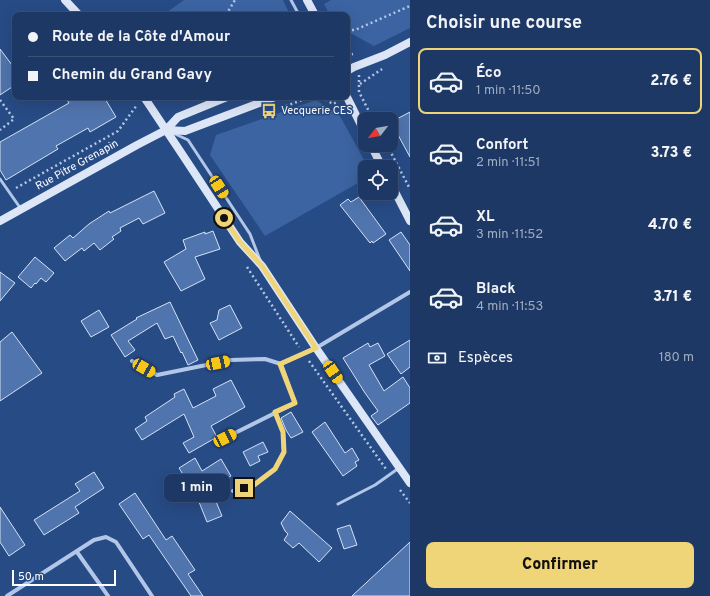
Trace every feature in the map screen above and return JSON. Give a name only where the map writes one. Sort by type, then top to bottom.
[{"type":"main road","points":[[65,0],[76,12]]},
{"type":"main road","points":[[307,0],[313,12]]},
{"type":"main road","points":[[350,69],[385,55],[410,42]]},
{"type":"main road","points":[[146,100],[240,242],[262,266],[316,348],[399,468],[409,480]]},
{"type":"main road","name":"Rue Pitre Grenapin","points":[[0,221],[137,144],[166,130],[178,117],[220,100]]},
{"type":"main road","name":"Rue Pitre Grenapin","points":[[166,130],[185,131],[267,100]]},
{"type":"main road","points":[[348,100],[358,119]]},
{"type":"main road","points":[[398,198],[410,222]]},
{"type":"street","points":[[132,361],[157,376],[231,360],[265,359],[280,364],[316,348],[410,292]]},
{"type":"street","points":[[225,438],[295,403],[280,364]]},
{"type":"street","points":[[233,491],[254,485],[275,469],[284,452],[283,432],[275,412]]},
{"type":"street","points":[[7,596],[94,540],[106,537],[116,542],[152,596]]},
{"type":"street","points":[[77,552],[108,596]]},
{"type":"lane","points":[[291,0],[297,12]]},
{"type":"lane","points":[[166,130],[188,140],[250,234],[262,266]]},
{"type":"lane","points":[[0,179],[21,209]]},
{"type":"lane","points":[[338,504],[375,485],[399,468]]},
{"type":"path","points":[[228,12],[234,0]]},
{"type":"path","points":[[350,30],[355,30],[410,6]]},
{"type":"path","points":[[362,98],[369,112]]},
{"type":"path","points":[[0,100],[14,119],[0,130]]},
{"type":"path","points":[[9,192],[118,131],[136,105]]},
{"type":"path","points":[[391,152],[410,189]]},
{"type":"shaded area","points":[[184,0],[283,0],[289,12],[167,12]]},
{"type":"shaded area","points":[[331,0],[410,0],[410,28],[374,46],[350,33],[350,12],[328,12],[324,4]]},
{"type":"shaded area","points":[[316,100],[340,116],[358,149],[358,152],[360,152],[364,160],[358,160],[358,183],[265,236],[210,155],[216,135]]},
{"type":"building","points":[[0,49],[12,65],[12,87],[0,95]]},
{"type":"building","points":[[67,100],[106,100],[116,117],[90,132],[88,128],[56,146],[58,149],[6,180],[0,170],[0,142],[69,103]]},
{"type":"building","points":[[410,112],[410,157],[398,135],[398,118]]},
{"type":"building","points":[[154,191],[165,213],[143,224],[139,218],[120,228],[121,231],[112,237],[114,239],[100,250],[94,243],[84,251],[82,248],[65,261],[54,248],[70,235],[73,238],[89,224],[109,211],[110,213]]},
{"type":"building","points":[[358,198],[358,200],[361,200],[386,234],[373,243],[372,241],[370,243],[340,205],[348,199],[351,202]]},
{"type":"building","points":[[213,231],[220,249],[195,257],[205,279],[181,291],[164,262],[186,249],[183,240],[205,232],[205,234]]},
{"type":"building","points":[[401,232],[410,245],[410,271],[389,240]]},
{"type":"building","points":[[35,257],[54,273],[46,282],[41,278],[31,288],[18,277]]},
{"type":"building","points":[[0,272],[15,283],[0,301]]},
{"type":"building","points":[[170,302],[198,360],[188,365],[173,336],[165,339],[157,323],[128,341],[135,350],[125,357],[111,335],[137,319],[136,318]]},
{"type":"building","points":[[230,305],[242,328],[219,340],[210,323],[217,320],[219,310]]},
{"type":"building","points":[[99,310],[109,327],[91,337],[81,321]]},
{"type":"building","points":[[12,332],[42,373],[0,401],[0,342]]},
{"type":"building","points":[[410,340],[410,367],[401,374],[387,354]]},
{"type":"building","points":[[368,343],[370,347],[378,343],[385,356],[369,365],[384,391],[403,377],[410,388],[410,403],[378,425],[371,416],[378,411],[343,358]]},
{"type":"building","points":[[231,380],[245,407],[211,426],[217,437],[189,453],[183,443],[194,437],[184,414],[142,440],[135,429],[147,421],[145,417],[175,397],[174,394],[184,389],[193,408],[216,396],[213,389]]},
{"type":"building","points":[[291,412],[303,432],[291,438],[281,418]]},
{"type":"building","points":[[325,422],[345,453],[352,448],[359,460],[355,462],[357,466],[343,476],[312,432]]},
{"type":"building","points":[[263,442],[268,452],[258,456],[260,461],[250,466],[243,452]]},
{"type":"building","points":[[195,458],[202,471],[221,459],[231,476],[210,487],[222,516],[207,522],[197,497],[179,468]]},
{"type":"building","points":[[94,472],[104,488],[75,507],[79,513],[44,535],[34,520],[80,491],[75,484]]},
{"type":"building","points":[[135,493],[166,540],[172,536],[195,570],[188,574],[203,596],[191,596],[149,535],[143,539],[119,504]]},
{"type":"building","points":[[0,507],[25,545],[9,556],[0,542]]},
{"type":"building","points":[[290,511],[332,548],[319,562],[299,543],[293,548],[284,540],[288,534],[281,523]]},
{"type":"building","points":[[350,525],[357,545],[344,549],[337,529]]},
{"type":"building","points":[[410,542],[410,596],[352,596]]},
{"type":"place","name":"Vecquerie CES","points":[[269,111]]},
{"type":"route","points":[[224,218],[240,242],[262,266],[316,348],[280,364],[295,403],[275,412],[283,432],[284,452],[275,469],[254,485],[244,488]]}]
